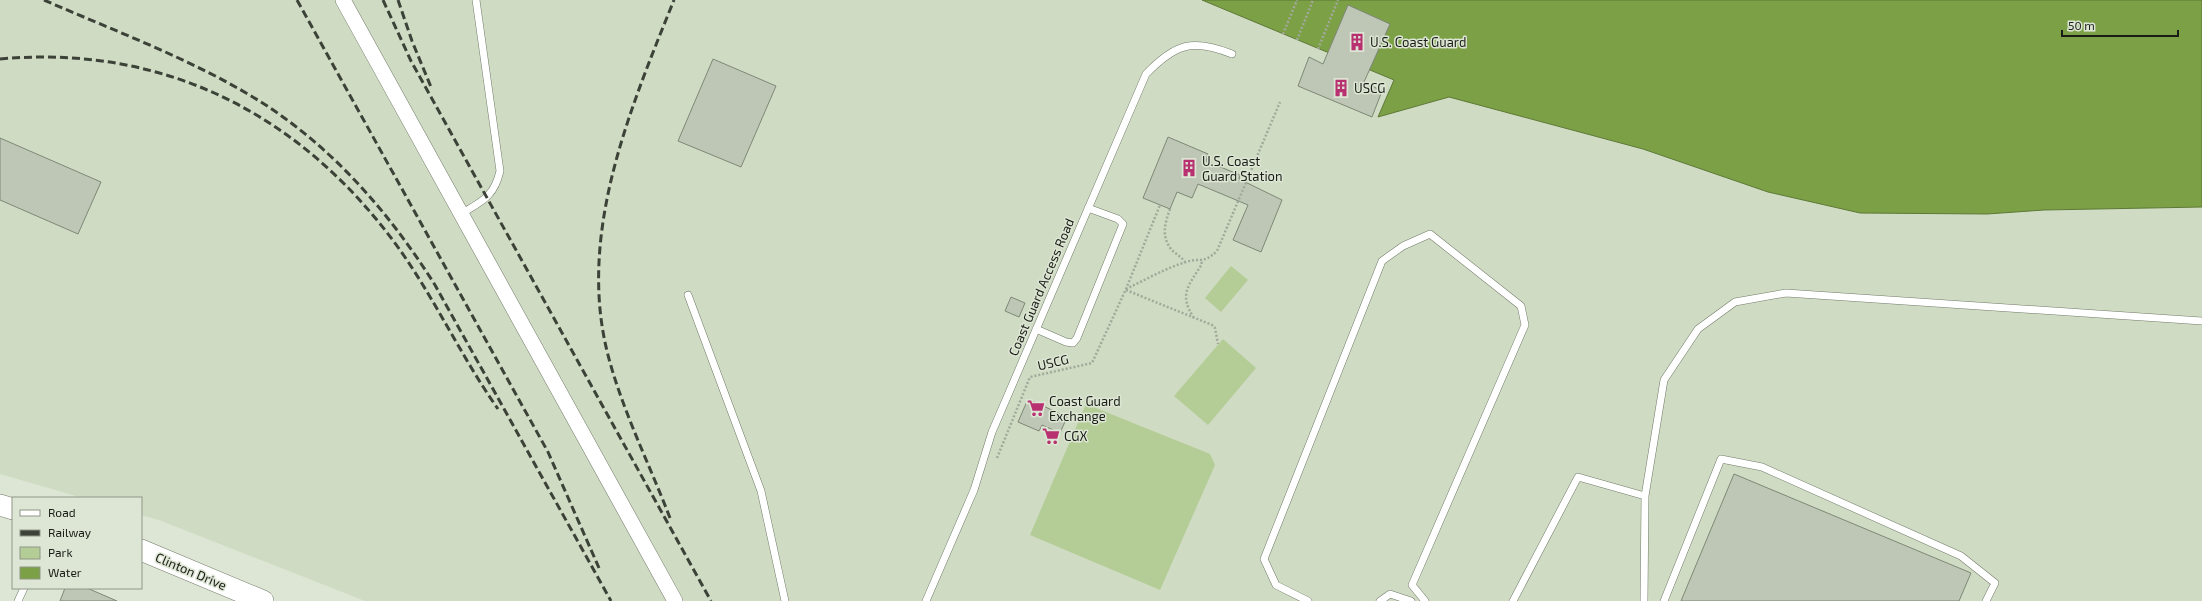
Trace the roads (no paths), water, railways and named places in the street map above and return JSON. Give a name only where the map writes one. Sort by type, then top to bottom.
[{"type":"main road","name":"Clinton Drive","points":[[142,550],[263,601]]},
{"type":"street","points":[[345,1],[675,601]]},
{"type":"lane","points":[[462,214],[488,198],[492,193],[498,178],[500,164],[476,0]]},
{"type":"lane","name":"Coast Guard Access Road","points":[[926,601],[974,490],[992,432],[1146,74],[1162,58],[1183,46],[1211,46],[1232,54]]},
{"type":"lane","points":[[1036,330],[1066,342],[1073,343],[1078,338],[1123,224],[1118,219],[1088,208]]},
{"type":"lane","points":[[1308,601],[1276,585],[1264,559],[1382,261],[1403,246],[1430,234],[1520,306],[1525,325],[1412,585],[1425,601]]},
{"type":"lane","points":[[1644,601],[1646,496],[1664,380],[1698,329],[1735,302],[1786,293],[2202,321]]},
{"type":"lane","points":[[688,295],[761,491],[784,601]]},
{"type":"lane","points":[[1664,601],[1721,459],[1762,466],[1962,556],[1995,583],[1986,601]]},
{"type":"lane","points":[[1513,601],[1578,477],[1646,496]]},
{"type":"lane","points":[[18,601],[24,589]]},
{"type":"lane","points":[[1380,601],[1390,594],[1410,601]]},
{"type":"water","points":[[1202,0],[2202,0],[2202,207],[2044,210],[1987,214],[1860,213],[1768,192],[1643,149],[1449,97],[1378,117],[1394,80]]},
{"type":"railway","points":[[44,0],[155,47],[209,73],[261,102],[312,140],[358,183],[399,232],[435,285],[611,601]]},
{"type":"railway","points":[[297,0],[548,452],[599,568]]},
{"type":"railway","points":[[383,0],[411,61],[711,601]]},
{"type":"railway","points":[[398,0],[412,41],[431,87]]},
{"type":"railway","points":[[670,518],[620,393],[607,351],[600,306],[599,261],[604,216],[613,172],[641,84],[674,0]]},
{"type":"railway","points":[[0,59],[61,57],[119,64],[174,78],[226,99],[275,127],[320,162],[362,203],[400,250],[498,409]]},
{"type":"place","name":"U.S. Coast Guard","points":[[1357,42]]},
{"type":"place","name":"USCG","points":[[1341,88]]},
{"type":"place","name":"U.S. Coast Guard Station","points":[[1189,168]]},
{"type":"place","name":"Coast Guard Exchange","points":[[1036,408]]},
{"type":"place","name":"CGX","points":[[1051,436]]}]
